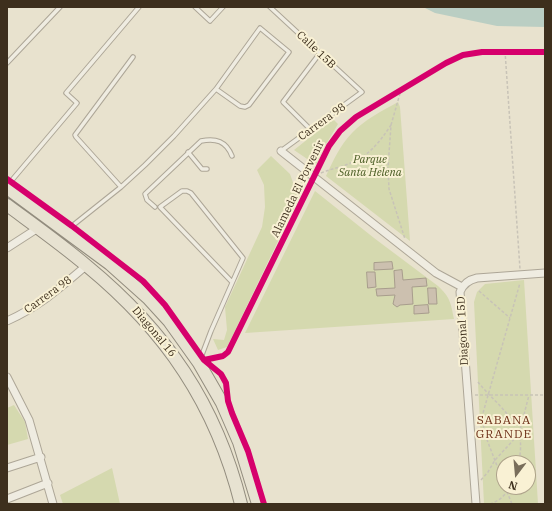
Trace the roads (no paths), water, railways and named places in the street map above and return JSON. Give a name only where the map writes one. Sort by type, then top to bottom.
[{"type":"main road","name":"Diagonal 16","points":[[7,187],[110,264],[148,298],[169,321],[199,363],[222,403],[230,420],[247,467],[258,504]]},
{"type":"main road","name":"Diagonal 16","points":[[7,205],[87,266],[118,293],[144,319],[169,349],[186,372],[199,394],[220,438],[237,486],[241,504]]},
{"type":"street","name":"Diagonal 15D","points":[[281,152],[436,273],[462,287],[460,297],[476,504]]},
{"type":"street","points":[[7,248],[38,228]]},
{"type":"street","name":"Carrera 98","points":[[7,321],[26,312],[47,299],[87,266]]},
{"type":"street","points":[[462,287],[467,282],[477,278],[545,273]]},
{"type":"street","points":[[7,377],[29,420],[54,504]]},
{"type":"street","points":[[7,468],[41,457]]},
{"type":"street","points":[[7,499],[48,483]]},
{"type":"lane","points":[[7,63],[60,7]]},
{"type":"lane","points":[[7,187],[77,103],[66,93],[139,7]]},
{"type":"lane","points":[[195,7],[210,21],[223,7]]},
{"type":"lane","name":"Calle 15B","points":[[270,7],[362,92]]},
{"type":"lane","points":[[66,231],[121,187],[145,165],[216,89],[260,28],[289,52],[245,107],[240,106],[216,89]]},
{"type":"lane","points":[[311,130],[283,102],[320,53]]},
{"type":"lane","points":[[121,187],[75,135],[133,57]]},
{"type":"lane","name":"Carrera 98","points":[[281,152],[362,92]]},
{"type":"lane","points":[[155,207],[147,200],[145,194],[201,141],[210,139],[220,141],[229,148],[232,156]]},
{"type":"lane","points":[[188,152],[202,169],[207,169]]},
{"type":"lane","points":[[199,363],[211,331],[243,258],[191,193],[182,191],[160,207],[232,282]]},
{"type":"district","name":"SABANA GRANDE","points":[[504,428]]},
{"type":"park label","name":"Parque Santa Helena","points":[[370,166]]}]
